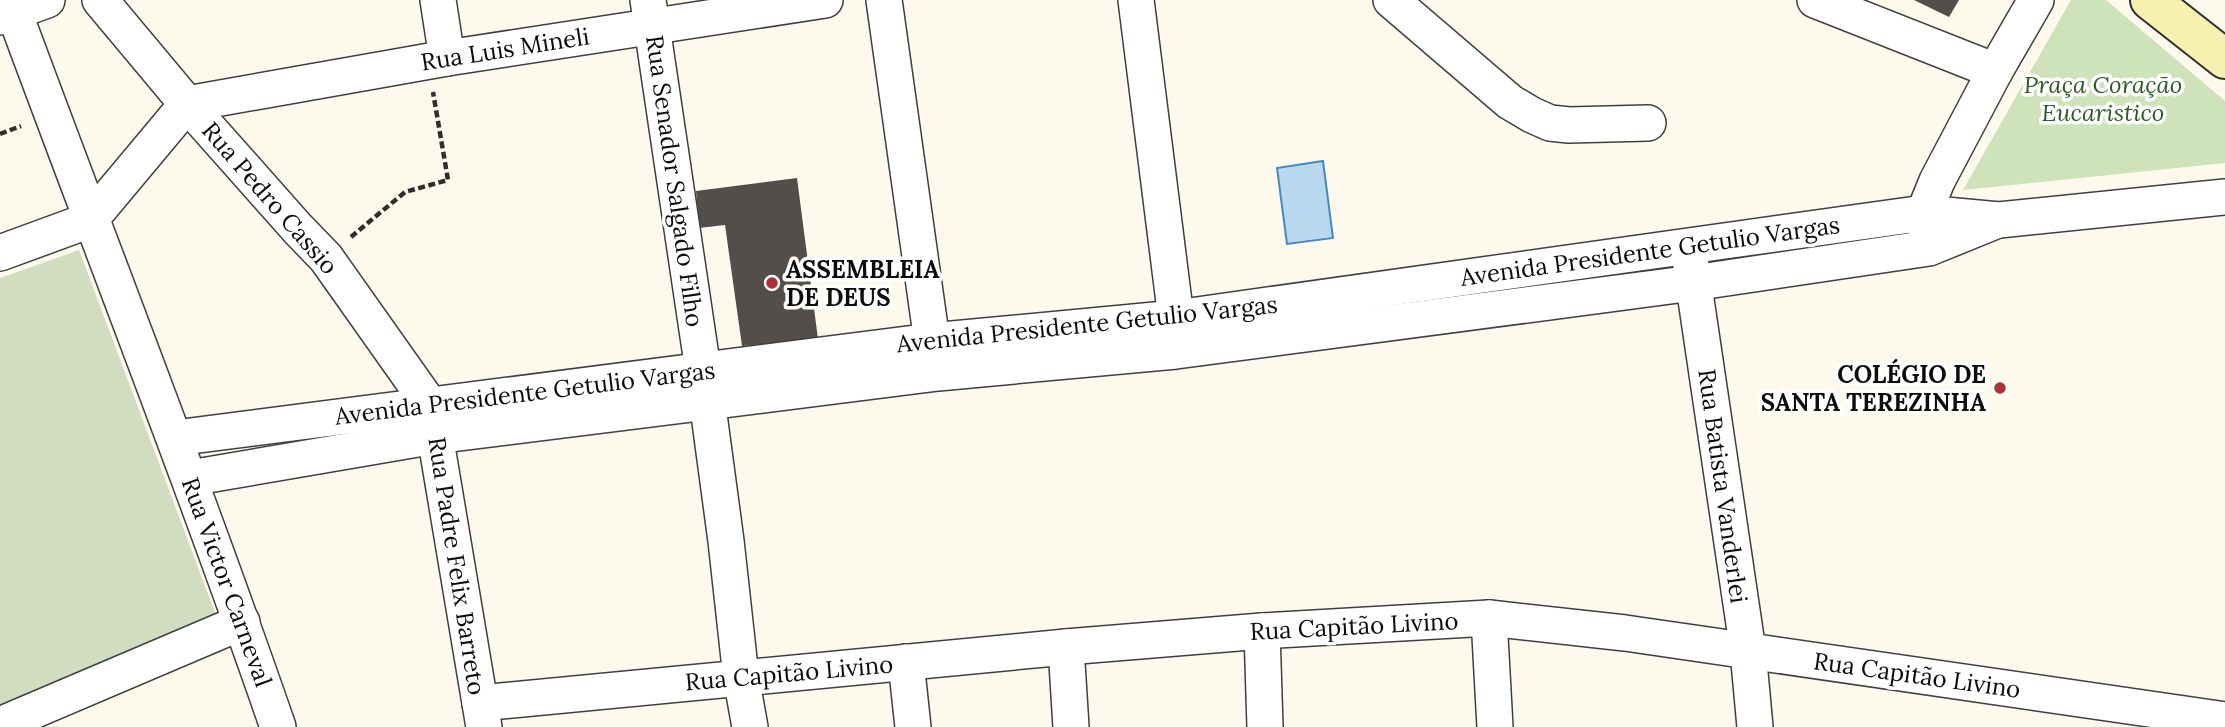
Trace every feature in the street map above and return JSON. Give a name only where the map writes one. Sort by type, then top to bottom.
[{"type":"street","points":[[7,14],[47,0]]},
{"type":"street","name":"Rua Pedro Cassio","points":[[100,0],[187,104],[327,258],[433,420]]},
{"type":"street","points":[[437,60],[438,0]]},
{"type":"street","name":"Rua Luis Mineli","points":[[187,104],[437,60],[650,13],[825,0]]},
{"type":"street","points":[[884,0],[934,357]]},
{"type":"street","points":[[1136,0],[1176,334]]},
{"type":"street","points":[[1391,0],[1510,102],[1532,115],[1550,123],[1569,125],[1648,123]]},
{"type":"street","points":[[1815,0],[1995,71]]},
{"type":"street","points":[[1929,248],[1924,213],[1937,181],[2036,0]]},
{"type":"street","points":[[2150,0],[2225,59]]},
{"type":"street","name":"Rua Senador Salgado Filho","points":[[650,13],[750,727]]},
{"type":"street","name":"Rua Victor Carneval","points":[[7,14],[175,438],[278,727]]},
{"type":"street","points":[[0,253],[90,219],[187,104]]},
{"type":"street","name":"Avenida Presidente Getulio Vargas","points":[[1176,334],[1688,246],[1924,213],[1999,220],[2225,197]]},
{"type":"street","name":"Avenida Presidente Getulio Vargas","points":[[175,438],[433,420],[934,357],[1693,283],[1929,248],[1999,220]]},
{"type":"street","name":"Rua Batista Vanderlei","points":[[1688,246],[1748,651],[1755,727]]},
{"type":"street","name":"Avenida Presidente Getulio Vargas","points":[[190,478],[433,420]]},
{"type":"street","name":"Rua Padre Felix Barreto","points":[[433,420],[482,715]]},
{"type":"street","points":[[1489,618],[1495,727]]},
{"type":"street","name":"Rua Capitão Livino","points":[[482,715],[741,677],[1262,631],[1489,618],[1625,633],[2225,720]]},
{"type":"street","points":[[0,725],[242,622]]},
{"type":"street","points":[[1262,631],[1265,727]]},
{"type":"street","points":[[1066,647],[1071,727]]},
{"type":"street","points":[[906,662],[913,727]]},
{"type":"path","points":[[327,258],[405,192],[448,180],[437,60]]},
{"type":"green space","name":"Praça Coração Eucaristico","points":[[2071,0],[2106,0],[2225,101],[2225,163],[1963,190]]},
{"type":"green space","points":[[79,250],[217,618],[0,706],[0,278]]},
{"type":"water","points":[[1323,161],[1333,238],[1287,244],[1277,168]]},
{"type":"building","points":[[1914,0],[1959,0],[1949,17]]},
{"type":"building","name":"ASSEMBLEIA DE DEUS","points":[[797,178],[818,339],[742,346],[725,225],[699,228],[696,191]]},
{"type":"place","name":"ASSEMBLEIA DE DEUS","points":[[772,283]]},
{"type":"place","name":"COLÉGIO DE SANTA TEREZINHA","points":[[2000,388]]}]
